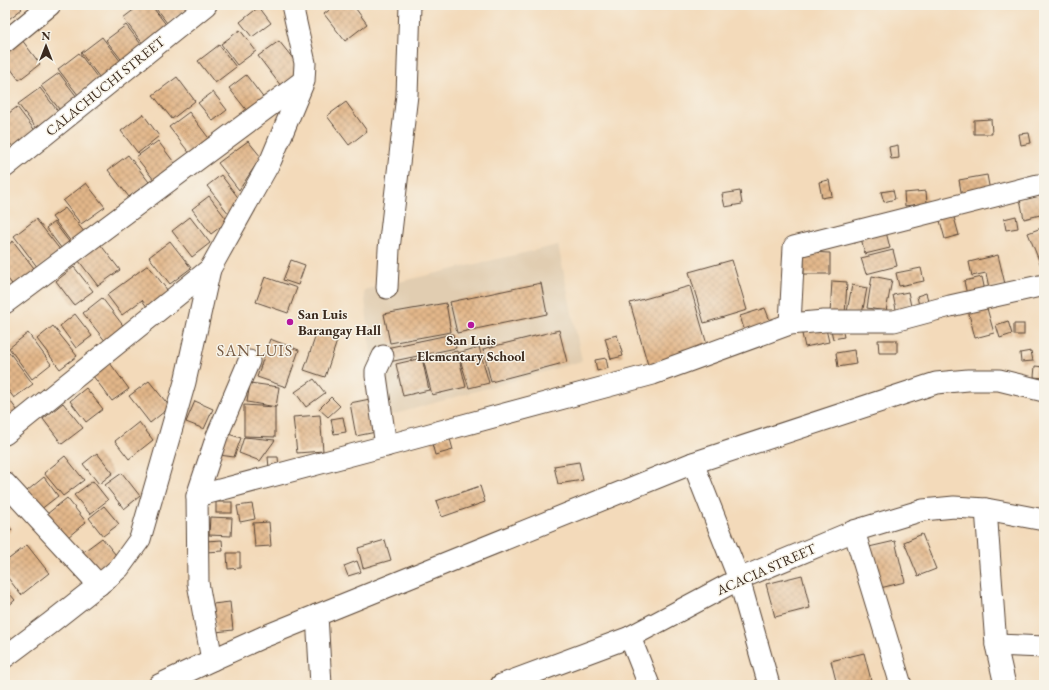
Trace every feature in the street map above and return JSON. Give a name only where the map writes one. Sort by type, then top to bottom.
[{"type":"street","points":[[5,42],[50,5]]},
{"type":"street","name":"CALACHUCHI STREET","points":[[5,167],[206,5]]},
{"type":"street","points":[[5,657],[119,568],[140,539],[185,382],[210,269],[271,160],[304,81],[305,64],[292,5]]},
{"type":"street","points":[[387,288],[389,249],[406,95],[410,5]]},
{"type":"street","points":[[5,303],[304,81]]},
{"type":"street","points":[[790,324],[794,248],[1038,185]]},
{"type":"street","points":[[5,434],[210,269]]},
{"type":"street","points":[[197,496],[653,374],[790,324],[824,321],[894,322],[950,306],[1044,285]]},
{"type":"street","points":[[383,356],[376,371],[376,376],[386,446]]},
{"type":"street","points":[[212,660],[198,583],[197,496],[217,436],[249,361]]},
{"type":"street","points":[[159,685],[263,637],[693,463],[936,382],[999,380],[1044,391]]},
{"type":"street","points":[[693,463],[739,579],[769,685]]},
{"type":"street","points":[[5,483],[99,585]]},
{"type":"street","name":"ACACIA STREET","points":[[501,685],[630,636],[739,579],[854,531],[923,510],[954,507],[986,509],[1044,520]]},
{"type":"street","points":[[986,509],[996,645],[1004,685]]},
{"type":"street","points":[[854,531],[901,685]]},
{"type":"street","points":[[317,615],[321,685]]},
{"type":"street","points":[[630,636],[648,685]]},
{"type":"street","points":[[996,645],[1044,647]]},
{"type":"shaded area","name":"San Luis Elementary School","points":[[558,245],[582,361],[378,419],[364,290]]},
{"type":"building","points":[[5,5],[18,5],[22,9],[5,22]]},
{"type":"building","points":[[140,5],[151,5],[171,31],[147,49],[123,18]]},
{"type":"building","points":[[153,5],[186,5],[188,7],[167,23]]},
{"type":"building","points":[[336,5],[353,5],[367,24],[345,41],[324,14]]},
{"type":"building","points":[[259,7],[271,23],[252,37],[240,22]]},
{"type":"building","points":[[126,25],[144,48],[124,63],[106,40]]},
{"type":"building","points":[[240,30],[256,51],[237,65],[221,44]]},
{"type":"building","points":[[19,36],[40,64],[19,80],[5,61],[5,46]]},
{"type":"building","points":[[102,37],[124,66],[103,82],[81,53]]},
{"type":"building","points":[[279,41],[302,70],[281,86],[258,56]]},
{"type":"building","points":[[219,45],[236,67],[215,83],[198,61]]},
{"type":"building","points":[[79,53],[103,85],[82,100],[58,69]]},
{"type":"building","points":[[59,73],[80,101],[63,114],[41,86]]},
{"type":"building","points":[[246,75],[268,104],[252,117],[229,88]]},
{"type":"building","points":[[177,77],[195,101],[172,119],[153,95]]},
{"type":"building","points":[[40,88],[63,118],[41,134],[18,104]]},
{"type":"building","points":[[213,92],[227,110],[213,121],[198,103]]},
{"type":"building","points":[[346,102],[367,131],[349,145],[327,116]]},
{"type":"building","points":[[17,107],[40,137],[18,153],[5,137],[5,116]]},
{"type":"building","points":[[189,112],[214,145],[194,159],[169,127]]},
{"type":"building","points":[[143,114],[159,136],[138,153],[121,131]]},
{"type":"building","points":[[991,119],[992,134],[974,134],[974,120]]},
{"type":"building","points":[[1029,133],[1031,143],[1021,145],[1019,134]]},
{"type":"building","points":[[5,141],[16,156],[5,164]]},
{"type":"building","points":[[158,141],[179,169],[158,185],[136,157]]},
{"type":"building","points":[[248,141],[261,157],[239,190],[218,163]]},
{"type":"building","points":[[898,145],[899,158],[891,159],[889,147]]},
{"type":"building","points":[[128,155],[149,182],[129,197],[108,170]]},
{"type":"building","points":[[221,175],[243,204],[229,214],[207,186]]},
{"type":"building","points":[[987,175],[990,191],[962,197],[959,180]]},
{"type":"building","points":[[829,180],[832,196],[822,198],[819,182]]},
{"type":"building","points":[[86,183],[105,207],[81,224],[63,201]]},
{"type":"building","points":[[893,190],[895,199],[884,202],[881,192]]},
{"type":"building","points":[[740,191],[742,204],[725,207],[722,194]]},
{"type":"building","points":[[926,191],[927,203],[905,206],[904,193]]},
{"type":"building","points":[[1044,194],[1044,214],[1024,219],[1020,199]]},
{"type":"building","points":[[209,196],[228,221],[211,234],[192,209]]},
{"type":"building","points":[[65,208],[85,233],[72,243],[52,217]]},
{"type":"building","points":[[953,214],[959,235],[945,239],[939,217]]},
{"type":"building","points":[[1016,216],[1018,228],[1006,230],[1004,219]]},
{"type":"building","points":[[190,217],[210,243],[192,257],[172,231]]},
{"type":"building","points":[[36,219],[61,251],[38,268],[14,236]]},
{"type":"building","points":[[54,222],[73,247],[65,253],[46,228]]},
{"type":"building","points":[[1044,227],[1044,273],[1028,233]]},
{"type":"building","points":[[886,232],[890,248],[865,254],[861,238]]},
{"type":"building","points":[[13,241],[37,272],[15,288],[5,275],[5,247]]},
{"type":"building","points":[[170,241],[191,268],[170,284],[149,257]]},
{"type":"building","points":[[100,244],[120,270],[98,286],[79,261]]},
{"type":"building","points":[[893,250],[897,266],[866,274],[861,258]]},
{"type":"building","points":[[804,252],[830,253],[830,274],[804,274]]},
{"type":"building","points":[[998,255],[1005,284],[989,288],[986,273],[972,276],[969,262]]},
{"type":"building","points":[[291,260],[305,265],[298,285],[283,280]]},
{"type":"building","points":[[732,260],[747,310],[704,323],[689,272]]},
{"type":"building","points":[[148,265],[171,295],[150,311],[142,300],[122,315],[107,295]]},
{"type":"building","points":[[74,267],[93,291],[74,305],[56,281]]},
{"type":"building","points":[[921,268],[924,281],[899,286],[896,273]]},
{"type":"building","points":[[872,276],[892,280],[886,311],[867,308]]},
{"type":"building","points":[[265,277],[297,288],[288,313],[256,302]]},
{"type":"building","points":[[982,277],[985,291],[967,295],[964,281]]},
{"type":"building","points":[[832,281],[847,282],[845,315],[830,314]]},
{"type":"building","points":[[541,283],[547,314],[457,333],[450,302]]},
{"type":"building","points":[[852,285],[867,288],[862,314],[847,312]]},
{"type":"building","points":[[690,286],[708,348],[648,365],[630,303]]},
{"type":"building","points":[[908,292],[912,311],[897,314],[893,295]]},
{"type":"building","points":[[926,293],[929,304],[919,306],[917,296]]},
{"type":"building","points":[[102,298],[125,328],[106,342],[83,313]]},
{"type":"building","points":[[446,303],[451,332],[390,343],[384,314]]},
{"type":"building","points":[[986,305],[994,333],[975,338],[968,310]]},
{"type":"building","points":[[765,308],[771,323],[745,332],[740,316]]},
{"type":"building","points":[[75,314],[92,336],[76,348],[60,326]]},
{"type":"building","points":[[1008,321],[1012,334],[1000,338],[996,325]]},
{"type":"building","points":[[1014,324],[1024,324],[1024,335],[1014,335]]},
{"type":"building","points":[[53,326],[77,356],[60,369],[37,339]]},
{"type":"building","points":[[842,328],[844,337],[833,339],[831,330]]},
{"type":"building","points":[[826,329],[829,342],[805,347],[802,334]]},
{"type":"building","points":[[559,330],[567,362],[491,382],[483,349]]},
{"type":"building","points":[[317,332],[338,338],[325,377],[304,370]]},
{"type":"building","points":[[28,333],[51,364],[32,379],[9,348]]},
{"type":"building","points":[[453,334],[456,348],[389,362],[386,348]]},
{"type":"building","points":[[617,335],[623,356],[611,359],[605,338]]},
{"type":"building","points":[[270,339],[299,350],[286,387],[257,377]]},
{"type":"building","points":[[878,340],[897,340],[897,353],[879,353]]},
{"type":"building","points":[[479,347],[489,383],[469,388],[458,353]]},
{"type":"building","points":[[854,350],[856,364],[838,367],[836,353]]},
{"type":"building","points":[[457,351],[466,387],[432,395],[423,359]]},
{"type":"building","points":[[1031,351],[1033,361],[1021,362],[1020,353]]},
{"type":"building","points":[[9,352],[33,384],[14,398],[5,386],[5,355]]},
{"type":"building","points":[[422,358],[429,390],[403,396],[396,364]]},
{"type":"building","points":[[606,358],[608,368],[597,371],[595,360]]},
{"type":"building","points":[[110,363],[129,389],[112,401],[93,376]]},
{"type":"building","points":[[1035,366],[1044,367],[1044,378],[1034,377]]},
{"type":"building","points":[[314,379],[325,393],[306,407],[295,392]]},
{"type":"building","points":[[149,381],[170,407],[150,423],[129,396]]},
{"type":"building","points":[[250,383],[279,387],[276,407],[247,402]]},
{"type":"building","points":[[86,388],[103,409],[86,422],[70,401]]},
{"type":"building","points":[[5,394],[20,414],[5,425]]},
{"type":"building","points":[[331,397],[340,406],[328,417],[319,409]]},
{"type":"building","points":[[370,399],[376,432],[356,436],[350,403]]},
{"type":"building","points":[[195,401],[213,409],[204,429],[186,422]]},
{"type":"building","points":[[63,403],[83,428],[62,444],[43,419]]},
{"type":"building","points":[[244,405],[275,407],[275,437],[244,436]]},
{"type":"building","points":[[320,415],[323,451],[297,453],[293,417]]},
{"type":"building","points":[[343,417],[346,432],[334,434],[331,419]]},
{"type":"building","points":[[139,422],[153,440],[129,459],[115,441]]},
{"type":"building","points":[[225,433],[241,438],[234,457],[219,455]]},
{"type":"building","points":[[449,435],[453,450],[435,455],[431,440]]},
{"type":"building","points":[[244,437],[275,440],[260,461],[239,453]]},
{"type":"building","points":[[97,453],[113,473],[99,484],[83,464]]},
{"type":"building","points":[[65,456],[84,480],[63,496],[44,473]]},
{"type":"building","points":[[268,457],[278,457],[279,467],[269,468]]},
{"type":"building","points":[[579,462],[583,480],[558,484],[554,466]]},
{"type":"building","points":[[122,473],[140,496],[124,509],[105,485]]},
{"type":"building","points":[[44,477],[58,496],[36,513],[22,495]]},
{"type":"building","points":[[93,481],[108,500],[90,514],[74,495]]},
{"type":"building","points":[[480,486],[485,502],[442,517],[436,501]]},
{"type":"building","points":[[67,498],[86,522],[62,542],[42,518]]},
{"type":"building","points":[[216,502],[232,502],[232,513],[216,513]]},
{"type":"building","points":[[252,504],[255,519],[240,522],[237,506]]},
{"type":"building","points":[[104,506],[119,524],[103,536],[89,518]]},
{"type":"building","points":[[210,517],[232,518],[231,536],[209,535]]},
{"type":"building","points":[[5,521],[12,530],[5,535]]},
{"type":"building","points":[[269,522],[271,546],[255,547],[253,523]]},
{"type":"building","points":[[922,534],[936,569],[918,576],[904,542]]},
{"type":"building","points":[[102,538],[120,560],[97,578],[79,555]]},
{"type":"building","points":[[222,540],[223,551],[205,552],[205,541]]},
{"type":"building","points":[[385,540],[391,560],[363,568],[358,548]]},
{"type":"building","points":[[895,541],[905,582],[880,588],[869,547]]},
{"type":"building","points":[[27,545],[49,573],[21,595],[5,574],[5,562]]},
{"type":"building","points":[[227,553],[240,553],[240,568],[228,569]]},
{"type":"building","points":[[357,561],[361,572],[348,576],[344,566]]},
{"type":"building","points":[[802,575],[810,608],[775,617],[766,584]]},
{"type":"building","points":[[5,588],[15,600],[5,609]]},
{"type":"building","points":[[230,602],[233,630],[216,632],[213,604]]},
{"type":"building","points":[[864,653],[871,680],[850,685],[837,685],[831,661]]},
{"type":"place","name":"San Luis Barangay Hall","points":[[290,322]]},
{"type":"place","name":"San Luis Elementary School","points":[[471,325]]},
{"type":"district","name":"SAN LUIS","points":[[255,350]]}]
